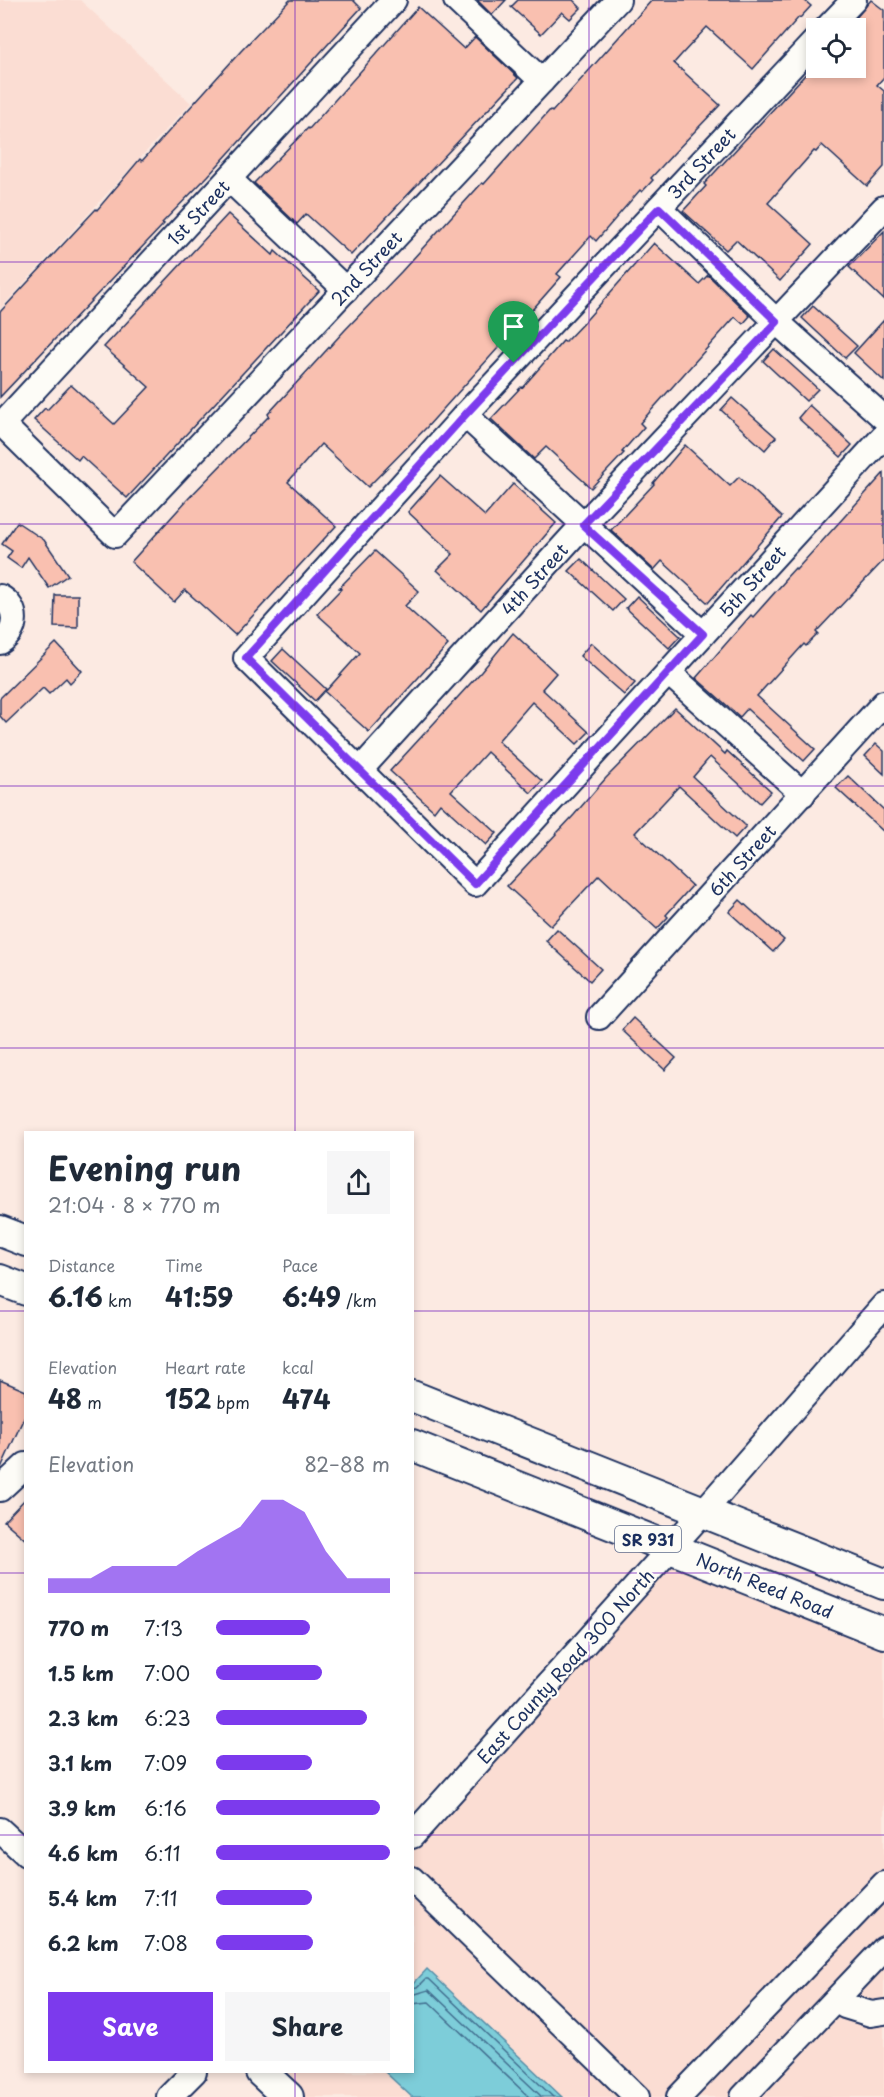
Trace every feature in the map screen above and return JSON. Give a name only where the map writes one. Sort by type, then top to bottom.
[{"type":"main road","points":[[0,1231],[24,1240]]},
{"type":"main road","points":[[0,1280],[24,1289]]},
{"type":"main road","name":"SR 931","points":[[414,1397],[884,1584]]},
{"type":"main road","name":"North Reed Road","points":[[414,1445],[884,1633]]},
{"type":"main road","points":[[262,2073],[288,2097]]},
{"type":"street","name":"1st Street","points":[[115,535],[2,423],[394,0]]},
{"type":"street","points":[[456,0],[542,81]]},
{"type":"street","name":"2nd Street","points":[[115,535],[618,0]]},
{"type":"street","points":[[837,18],[854,0]]},
{"type":"street","name":"3rd Street","points":[[360,770],[246,658],[465,415],[806,51]]},
{"type":"street","points":[[229,179],[345,290]]},
{"type":"street","points":[[659,208],[777,322],[884,418]]},
{"type":"street","name":"4th Street","points":[[360,770],[583,525],[884,208]]},
{"type":"street","points":[[465,415],[703,634]]},
{"type":"street","name":"5th Street","points":[[360,770],[475,884],[884,436]]},
{"type":"street","points":[[0,597],[8,601],[14,611],[15,622],[5,639],[0,642]]},
{"type":"street","points":[[669,673],[803,794]]},
{"type":"street","name":"6th Street","points":[[599,1017],[884,703]]},
{"type":"street","name":"East County Road 300 North","points":[[414,1834],[703,1512],[884,1305]]},
{"type":"street","points":[[0,1489],[24,1467]]},
{"type":"street","points":[[0,1830],[24,1852]]},
{"type":"street","points":[[414,1881],[637,2097]]},
{"type":"street","points":[[679,2097],[884,1884]]},
{"type":"street","points":[[743,2097],[884,1949]]},
{"type":"street","points":[[759,2097],[884,1966]]},
{"type":"street","points":[[845,2006],[871,2014],[884,2012]]},
{"type":"street","points":[[169,2097],[193,2073]]},
{"type":"shaded area","points":[[0,0],[80,0],[191,103],[0,309]]},
{"type":"shaded area","points":[[671,1548],[884,1633],[884,2097],[284,2097],[258,2073],[414,2073],[414,1832]]},
{"type":"water","points":[[427,1969],[562,2097],[412,2097],[386,2073],[414,2073],[414,1983]]},
{"type":"building","points":[[290,0],[353,0],[361,8],[208,176],[162,223],[164,224],[0,397],[0,312]]},
{"type":"building","points":[[477,0],[506,0],[492,15]]},
{"type":"building","points":[[518,0],[573,0],[581,8],[570,19],[562,12],[541,34],[511,7]]},
{"type":"building","points":[[652,0],[804,0],[811,6],[753,69],[707,27],[682,54],[674,63],[720,105],[651,178],[653,180],[642,192],[640,190],[596,241],[591,236],[557,274],[561,277],[517,327],[427,427],[368,487],[321,444],[288,482],[336,526],[235,635],[185,590],[174,602],[131,562],[187,500],[269,416],[268,414],[345,330],[482,183],[484,184],[550,110],[552,112]]},
{"type":"building","points":[[871,0],[884,10],[884,77],[877,85],[884,91],[884,167],[867,186],[822,145],[816,152],[814,151],[768,203],[813,244],[780,281],[736,240],[726,250],[683,211],[706,186],[704,184],[806,74],[806,78],[866,78],[866,18],[856,18]]},
{"type":"building","points":[[418,7],[464,49],[475,37],[518,78],[351,255],[306,214],[297,224],[254,183],[309,129]]},
{"type":"building","points":[[228,214],[273,255],[275,251],[319,291],[127,498],[81,456],[78,460],[34,420],[71,385],[114,424],[149,387],[104,347]]},
{"type":"building","points":[[884,231],[884,300],[849,267]]},
{"type":"building","points":[[654,243],[699,284],[708,275],[750,316],[743,324],[735,317],[640,423],[644,427],[622,452],[624,453],[591,488],[546,447],[534,459],[491,419],[563,341],[565,342],[587,319]]},
{"type":"building","points":[[813,306],[857,346],[845,358],[802,318]]},
{"type":"building","points":[[884,320],[884,381],[854,353]]},
{"type":"building","points":[[774,349],[818,389],[806,401],[763,361]]},
{"type":"building","points":[[732,398],[776,437],[765,450],[721,410]]},
{"type":"building","points":[[809,405],[852,445],[841,457],[798,418]]},
{"type":"building","points":[[685,445],[730,486],[739,477],[782,517],[708,603],[662,561],[654,570],[611,530],[654,484]]},
{"type":"building","points":[[884,473],[884,560],[816,632],[818,634],[806,646],[804,644],[757,696],[815,749],[804,761],[747,709],[740,717],[696,678],[751,615],[753,617],[784,580],[795,568],[796,570]]},
{"type":"building","points":[[440,476],[485,516],[513,484],[556,523],[481,610],[437,570],[453,554],[408,512]]},
{"type":"building","points":[[17,522],[44,540],[68,575],[49,588],[28,557],[21,568],[7,558],[12,551],[2,544]]},
{"type":"building","points":[[375,551],[419,591],[405,606],[448,645],[369,732],[325,692],[360,653],[317,614]]},
{"type":"building","points":[[581,559],[624,599],[613,611],[569,571]]},
{"type":"building","points":[[55,595],[78,595],[78,628],[54,627]]},
{"type":"building","points":[[637,596],[680,636],[669,648],[626,608]]},
{"type":"building","points":[[513,633],[556,673],[542,689],[589,732],[577,744],[532,702],[498,741],[542,781],[531,793],[487,752],[451,791],[497,833],[486,845],[440,803],[434,811],[390,771],[481,672]]},
{"type":"building","points":[[56,643],[82,671],[70,683],[66,678],[49,694],[43,688],[6,723],[0,716],[0,698]]},
{"type":"building","points":[[591,643],[635,683],[624,695],[580,656]]},
{"type":"building","points":[[283,649],[326,689],[315,701],[272,661]]},
{"type":"building","points":[[675,708],[725,754],[727,751],[771,791],[760,803],[710,757],[693,777],[746,826],[735,838],[679,786],[635,833],[692,886],[666,915],[668,917],[657,929],[599,875],[551,926],[507,886],[606,778]]},
{"type":"building","points":[[876,744],[884,751],[884,774],[865,756]]},
{"type":"building","points":[[848,776],[884,810],[884,832],[836,788]]},
{"type":"building","points":[[740,900],[784,940],[773,952],[729,912]]},
{"type":"building","points":[[557,929],[601,969],[590,981],[546,941]]},
{"type":"building","points":[[633,1018],[676,1058],[665,1070],[622,1030]]},
{"type":"building","points":[[0,1380],[24,1390],[24,1417],[0,1470]]},
{"type":"building","points":[[24,1500],[24,1538],[4,1521]]},
{"type":"route","points":[[659,208],[777,322],[583,525],[703,634],[475,884],[246,658],[514,363],[659,208]]}]
